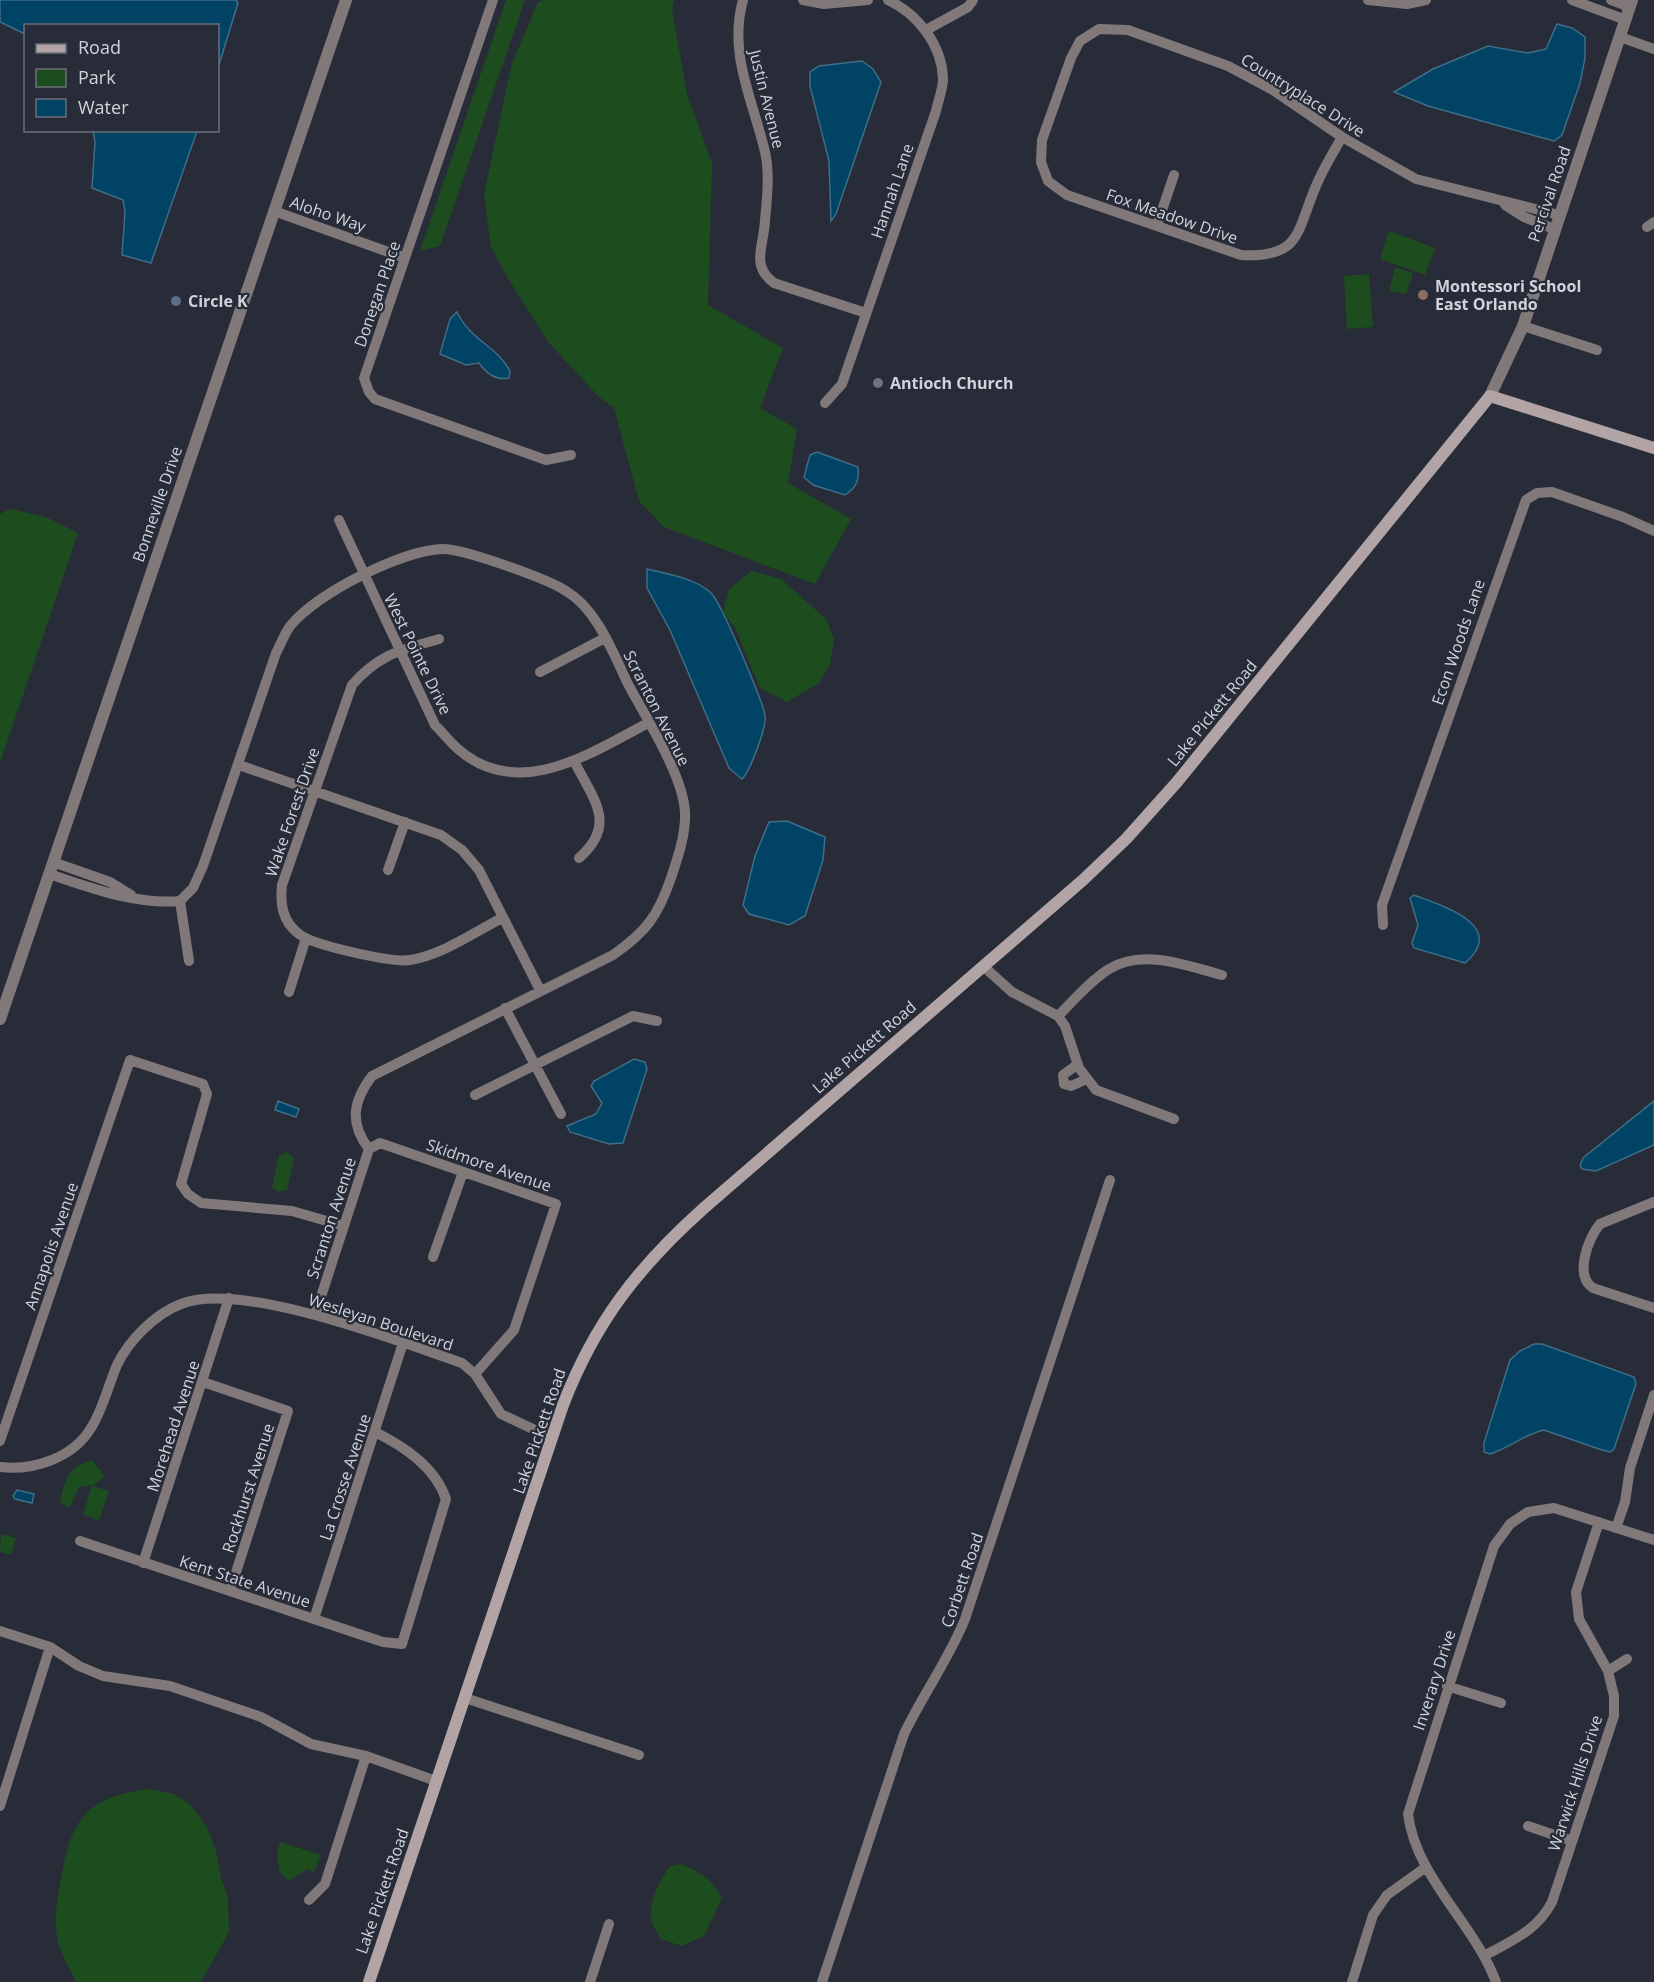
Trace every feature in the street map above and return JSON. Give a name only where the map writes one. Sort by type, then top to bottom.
[{"type":"main road","points":[[1490,396],[1654,448]]},
{"type":"main road","name":"Lake Pickett Road","points":[[369,1982],[570,1387],[589,1345],[621,1294],[644,1265],[704,1208],[1102,862],[1156,806],[1490,396]]},
{"type":"street","name":"Bonneville Drive","points":[[0,1019],[346,0]]},
{"type":"street","name":"Donegan Place","points":[[493,0],[364,378],[369,392],[375,399],[546,460],[572,455]]},
{"type":"street","name":"Justin Avenue","points":[[742,0],[736,24],[739,61],[766,154],[766,205],[759,263],[762,274],[774,283],[866,313]]},
{"type":"street","points":[[803,0],[824,4],[868,0]]},
{"type":"street","name":"Hannah Lane","points":[[825,403],[842,384],[936,111],[943,80],[938,55],[926,30],[905,8],[888,0]]},
{"type":"street","points":[[926,30],[961,12],[973,0]]},
{"type":"street","points":[[1368,0],[1407,4],[1426,0]]},
{"type":"street","points":[[1572,0],[1626,20]]},
{"type":"street","points":[[1611,0],[1631,3]]},
{"type":"street","name":"Percival Road","points":[[1490,396],[1522,326],[1631,3]]},
{"type":"street","name":"Countryplace Drive","points":[[1067,195],[1048,181],[1041,162],[1042,140],[1071,58],[1080,41],[1099,29],[1128,30],[1228,66],[1273,90],[1342,137],[1416,179],[1502,203],[1528,206],[1559,215]]},
{"type":"street","points":[[1620,37],[1654,49]]},
{"type":"street","name":"Fox Meadow Drive","points":[[1067,195],[1241,255],[1267,256],[1288,246],[1301,229],[1316,186],[1342,137]]},
{"type":"street","points":[[1157,225],[1174,175]]},
{"type":"street","name":"Countryplace Drive","points":[[1502,203],[1524,217],[1554,229]]},
{"type":"street","name":"Aloho Way","points":[[274,211],[405,258]]},
{"type":"street","points":[[1522,326],[1597,350]]},
{"type":"street","name":"Econ Woods Lane","points":[[1383,925],[1382,905],[1526,500],[1537,493],[1552,492],[1623,516],[1654,531]]},
{"type":"street","name":"West Pointe Drive","points":[[339,520],[435,725],[459,750],[482,764],[519,774],[548,770],[574,761],[648,723]]},
{"type":"street","name":"Scranton Avenue","points":[[180,901],[196,880],[239,765],[276,653],[290,626],[311,605],[363,575],[414,552],[445,549],[471,555],[567,591],[589,612],[605,638],[678,782],[685,811],[678,855],[654,918],[638,937],[613,955],[372,1076],[359,1093],[355,1121],[362,1140],[369,1149],[315,1315]]},
{"type":"street","points":[[540,672],[605,638]]},
{"type":"street","name":"Wake Forest Drive","points":[[439,639],[400,650],[368,666],[352,685],[282,885],[280,904],[286,919],[299,935],[388,961],[409,960],[433,954],[502,918]]},
{"type":"street","points":[[574,761],[597,807],[601,829],[595,844],[579,858]]},
{"type":"street","points":[[239,765],[441,835],[462,850],[479,870],[540,990]]},
{"type":"street","points":[[388,870],[405,822]]},
{"type":"street","points":[[51,868],[105,893],[159,903],[180,901],[189,961]]},
{"type":"street","points":[[289,992],[306,938]]},
{"type":"street","points":[[1058,1016],[1110,968],[1137,960],[1166,961],[1222,975]]},
{"type":"street","points":[[983,966],[1012,992],[1058,1016],[1065,1026],[1078,1064],[1087,1079],[1102,1093],[1174,1119]]},
{"type":"street","points":[[505,1008],[561,1114]]},
{"type":"street","points":[[475,1095],[633,1016],[657,1021]]},
{"type":"street","name":"Annapolis Avenue","points":[[0,1441],[130,1060],[203,1084],[207,1094],[181,1184],[188,1194],[201,1203],[292,1211],[344,1226]]},
{"type":"street","points":[[1078,1064],[1063,1075],[1064,1084],[1071,1086],[1087,1079]]},
{"type":"street","name":"Skidmore Avenue","points":[[369,1149],[380,1143],[556,1204],[514,1330],[475,1374]]},
{"type":"street","points":[[433,1257],[463,1172]]},
{"type":"street","name":"Corbett Road","points":[[822,1982],[904,1734],[923,1695],[954,1648],[965,1619],[1110,1180]]},
{"type":"street","points":[[1654,1202],[1600,1224],[1596,1229],[1584,1267],[1586,1281],[1593,1288],[1654,1308]]},
{"type":"street","name":"Wesleyan Boulevard","points":[[0,1467],[29,1467],[58,1458],[77,1445],[91,1429],[117,1364],[134,1339],[153,1322],[182,1304],[229,1298],[315,1315],[462,1364],[475,1374],[501,1414],[552,1438]]},
{"type":"street","name":"Morehead Avenue","points":[[143,1563],[229,1298]]},
{"type":"street","name":"La Crosse Avenue","points":[[314,1619],[403,1343]]},
{"type":"street","name":"Rockhurst Avenue","points":[[203,1382],[288,1411],[230,1591]]},
{"type":"street","points":[[1616,1528],[1624,1502],[1630,1468],[1654,1395]]},
{"type":"street","name":"Kent State Avenue","points":[[80,1541],[383,1642],[402,1644],[446,1499],[441,1485],[428,1468],[400,1445],[375,1432]]},
{"type":"street","name":"Inverary Drive","points":[[1496,1982],[1484,1956],[1426,1867],[1411,1834],[1408,1814],[1494,1546],[1510,1524],[1528,1512],[1554,1508],[1654,1540]]},
{"type":"street","name":"Warwick Hills Drive","points":[[1484,1956],[1527,1933],[1544,1919],[1614,1716],[1614,1696],[1608,1671],[1579,1619],[1576,1592],[1599,1522]]},
{"type":"street","points":[[0,1631],[50,1647],[79,1666],[103,1676],[170,1686],[261,1717],[311,1744],[366,1756],[436,1781]]},
{"type":"street","points":[[0,1806],[50,1647]]},
{"type":"street","points":[[1608,1671],[1627,1659]]},
{"type":"street","points":[[1448,1686],[1501,1703]]},
{"type":"street","points":[[465,1698],[639,1755]]},
{"type":"street","points":[[309,1900],[324,1884],[366,1756]]},
{"type":"street","points":[[1528,1826],[1572,1841]]},
{"type":"street","points":[[1352,1982],[1373,1915],[1387,1894],[1426,1867]]},
{"type":"street","points":[[590,1982],[609,1924]]},
{"type":"green space","points":[[506,0],[525,0],[440,246],[420,251]]},
{"type":"green space","points":[[544,0],[674,0],[672,10],[687,94],[712,163],[708,305],[783,348],[760,408],[797,429],[788,483],[851,519],[815,584],[664,527],[639,501],[614,408],[599,397],[549,343],[507,277],[491,247],[484,194],[512,63],[538,2]]},
{"type":"green space","points":[[1389,231],[1435,248],[1425,275],[1380,259]]},
{"type":"green space","points":[[1395,267],[1413,273],[1406,294],[1389,291]]},
{"type":"green space","points":[[1369,274],[1373,327],[1347,329],[1344,276]]},
{"type":"green space","points":[[10,509],[46,517],[78,533],[0,763],[0,514]]},
{"type":"green space","points":[[752,571],[781,579],[827,620],[834,640],[830,664],[819,683],[787,702],[760,688],[735,628],[723,613],[729,589]]},
{"type":"green space","points":[[285,1151],[294,1158],[287,1191],[282,1190],[281,1193],[272,1188],[279,1154],[284,1155]]},
{"type":"green space","points":[[92,1460],[105,1476],[93,1486],[109,1491],[99,1520],[83,1515],[92,1485],[79,1487],[70,1507],[60,1503],[68,1476],[77,1466]]},
{"type":"green space","points":[[1,1534],[16,1538],[11,1555],[0,1552]]},
{"type":"green space","points":[[148,1789],[174,1794],[191,1805],[208,1829],[228,1897],[229,1932],[201,1982],[76,1982],[60,1948],[56,1924],[56,1908],[69,1845],[83,1817],[94,1807],[125,1793]]},
{"type":"green space","points":[[280,1842],[321,1855],[314,1872],[307,1869],[289,1881],[280,1873],[277,1854]]},
{"type":"green space","points":[[681,1864],[705,1877],[714,1885],[722,1898],[704,1936],[682,1946],[661,1939],[653,1926],[651,1915],[655,1892],[662,1878],[670,1866]]},
{"type":"water","points":[[0,0],[236,0],[238,3],[219,65],[219,24],[24,24],[24,34],[0,22]]},
{"type":"water","points":[[1557,24],[1572,28],[1585,37],[1585,58],[1580,83],[1562,135],[1554,141],[1428,106],[1394,92],[1433,69],[1488,46],[1528,53],[1546,49]]},
{"type":"water","points":[[862,61],[873,69],[881,82],[836,214],[831,221],[829,161],[810,86],[810,72],[819,66]]},
{"type":"water","points":[[93,132],[197,132],[151,263],[122,255],[125,212],[123,200],[92,188],[95,142]]},
{"type":"water","points":[[457,312],[469,330],[504,362],[510,371],[509,378],[504,379],[491,375],[479,363],[466,365],[440,354],[450,319]]},
{"type":"water","points":[[817,452],[858,467],[856,483],[845,495],[813,485],[804,477],[810,455]]},
{"type":"water","points":[[647,569],[680,577],[711,593],[732,632],[765,715],[757,749],[742,779],[729,768],[670,630],[647,588]]},
{"type":"water","points":[[787,821],[825,837],[823,860],[805,916],[789,925],[749,914],[743,905],[755,856],[769,822]]},
{"type":"water","points":[[1414,895],[1453,911],[1466,918],[1475,927],[1479,938],[1477,950],[1465,963],[1414,948],[1412,943],[1418,925],[1410,898]]},
{"type":"water","points":[[634,1059],[645,1062],[647,1069],[623,1143],[609,1144],[570,1132],[567,1126],[596,1114],[602,1103],[591,1086],[594,1081]]},
{"type":"water","points":[[278,1101],[299,1109],[296,1117],[275,1110]]},
{"type":"water","points":[[1654,1101],[1654,1145],[1596,1171],[1582,1169],[1580,1166],[1583,1158]]},
{"type":"water","points":[[1534,1344],[1542,1344],[1634,1377],[1636,1384],[1614,1449],[1610,1452],[1544,1430],[1490,1454],[1484,1452],[1484,1443],[1510,1360],[1520,1351]]},
{"type":"water","points":[[17,1490],[34,1494],[32,1503],[15,1499],[13,1496]]},
{"type":"place","name":"Montessori School East Orlando","points":[[1423,295]]},
{"type":"place","name":"Circle K","points":[[176,301]]},
{"type":"place","name":"Antioch Church","points":[[878,383]]}]
